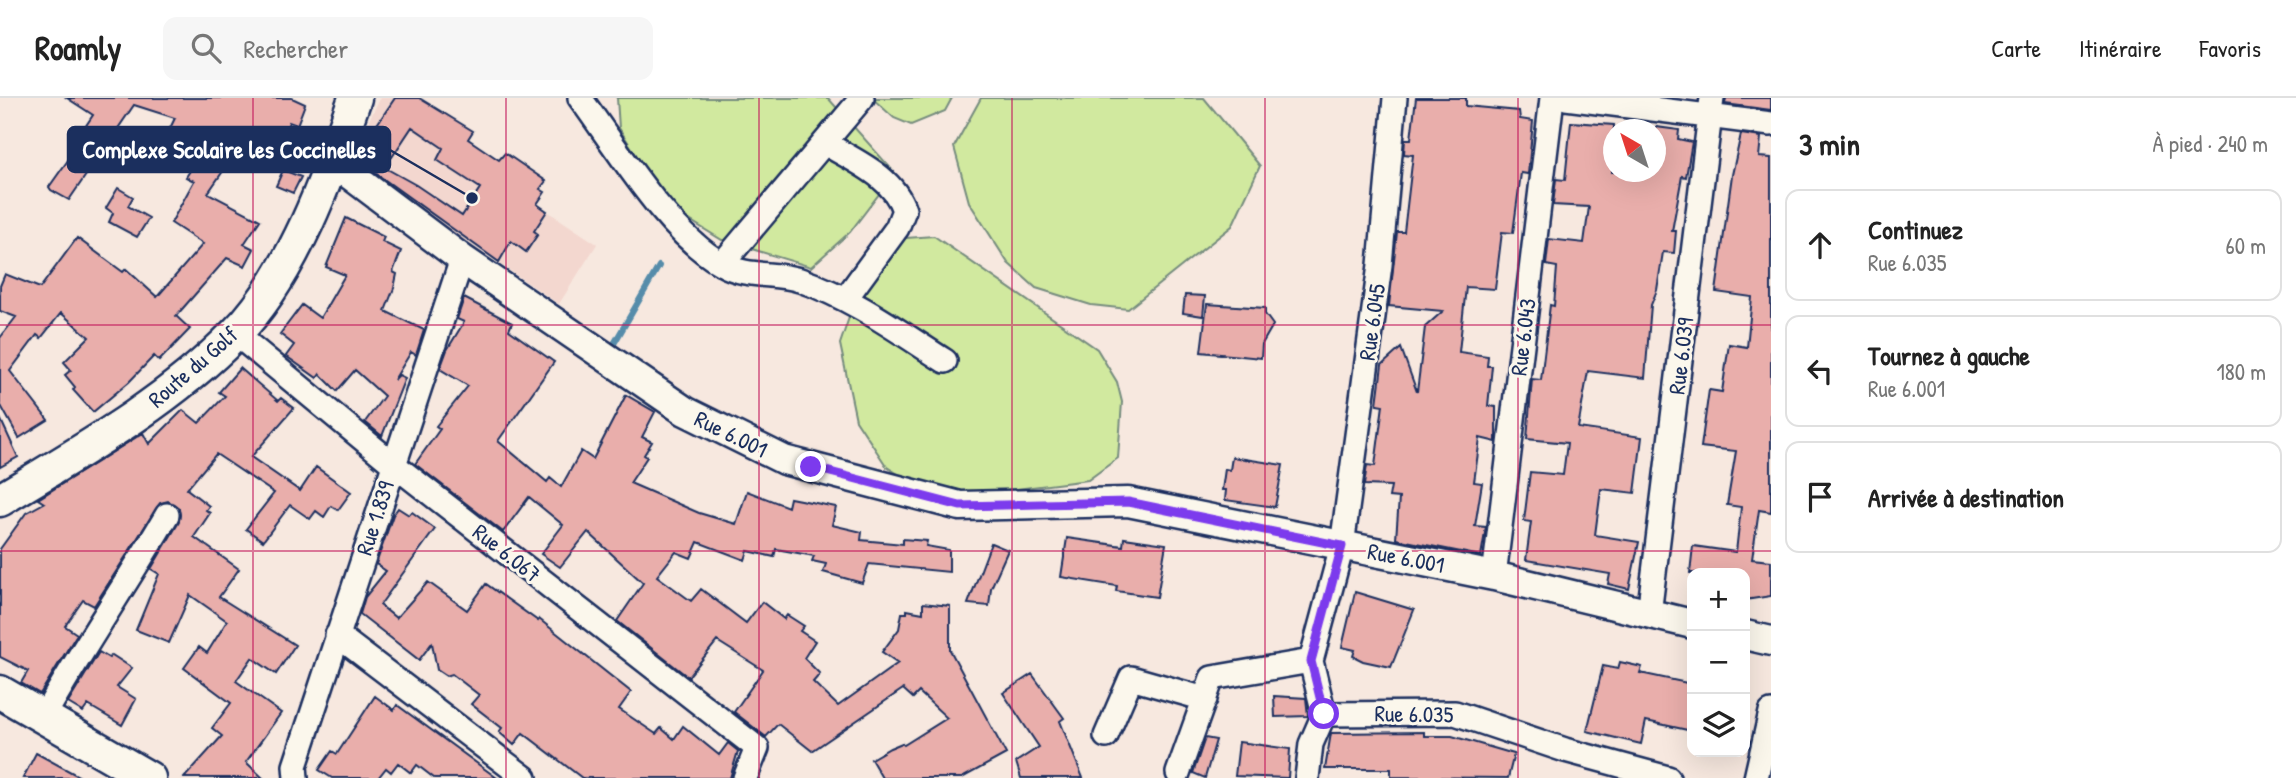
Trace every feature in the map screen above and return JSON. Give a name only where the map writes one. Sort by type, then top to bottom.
[{"type":"main road","name":"Route du Golf","points":[[0,500],[153,404],[236,334],[293,250],[333,162],[355,98]]},
{"type":"main road","points":[[0,692],[149,778]]},
{"type":"street","points":[[580,98],[672,224],[722,264],[754,275],[796,279],[846,298],[945,361]]},
{"type":"street","points":[[722,264],[862,98]]},
{"type":"street","name":"Rue 6.045","points":[[1342,546],[1380,265],[1395,98]]},
{"type":"street","name":"Rue 6.043","points":[[1494,576],[1552,98]]},
{"type":"street","points":[[1566,98],[1711,107],[1771,124]]},
{"type":"street","name":"Rue 6.039","points":[[1649,614],[1711,107]]},
{"type":"street","points":[[825,143],[874,173],[898,192],[904,210],[897,229],[846,298]]},
{"type":"street","name":"Rue 6.001","points":[[333,162],[462,259],[685,411],[784,460],[960,506],[1128,502],[1494,576],[1687,623]]},
{"type":"street","name":"Rue 1.839","points":[[296,778],[295,766],[462,259]]},
{"type":"street","name":"Rue 6.067","points":[[236,334],[393,464],[757,748],[745,778]]},
{"type":"street","points":[[44,716],[82,648],[124,587],[167,515]]},
{"type":"street","points":[[1307,778],[1311,744],[1324,714],[1311,661],[1342,546]]},
{"type":"street","points":[[337,635],[525,778]]},
{"type":"street","points":[[1750,636],[1771,641]]},
{"type":"street","points":[[1178,773],[1212,678],[1311,661]]},
{"type":"street","points":[[1106,736],[1131,678],[1205,699]]},
{"type":"street","points":[[1756,778],[1771,712]]},
{"type":"street","name":"Rue 6.035","points":[[1324,714],[1455,713],[1565,750],[1668,778]]},
{"type":"shaded area","points":[[380,98],[419,98],[473,131],[468,139],[499,160],[505,153],[546,181],[541,189],[545,192],[538,205],[597,244],[559,304],[370,176],[356,147]]},
{"type":"green space","points":[[617,98],[828,98],[895,173],[850,232],[811,267],[722,240],[670,208],[619,128]]},
{"type":"green space","points":[[872,98],[952,98],[945,111],[911,125],[894,118]]},
{"type":"green space","points":[[981,98],[1204,98],[1260,166],[1232,226],[1128,309],[1091,305],[1036,288],[1008,263],[969,202],[954,147]]},
{"type":"green space","points":[[934,236],[1097,349],[1117,382],[1122,402],[1118,458],[1088,480],[975,494],[903,477],[887,467],[856,420],[840,344],[859,288],[892,239]]},
{"type":"building","points":[[67,98],[292,98],[305,104],[297,125],[289,122],[272,164],[237,152],[208,193],[260,220],[244,244],[254,249],[245,266],[227,258],[176,316],[190,329],[159,361],[154,356],[129,382],[93,412],[73,390],[75,387],[65,375],[71,370],[64,362],[89,337],[61,313],[41,338],[37,335],[10,371],[48,420],[19,438],[0,404],[0,338],[16,317],[0,311],[0,286],[5,274],[40,288],[77,238],[123,272],[126,269],[157,297],[203,244],[171,223],[194,181],[186,177],[193,166],[159,151],[175,118],[134,105],[69,200],[51,190],[49,187],[83,139],[79,136],[93,115]]},
{"type":"building","points":[[395,98],[419,98],[473,131],[468,139],[499,160],[505,153],[546,181],[540,189],[545,192],[537,204],[547,211],[534,231],[538,234],[526,252],[511,241],[499,262],[367,167],[371,160],[416,185],[462,216],[480,188],[437,160],[443,148],[412,127],[392,157],[367,139]]},
{"type":"building","points":[[1416,98],[1466,98],[1466,106],[1519,111],[1520,119],[1533,121],[1528,174],[1521,173],[1513,233],[1502,232],[1495,289],[1466,287],[1459,352],[1488,356],[1487,366],[1492,366],[1488,406],[1496,407],[1496,442],[1480,438],[1474,482],[1482,483],[1475,526],[1486,527],[1481,556],[1396,539],[1399,498],[1389,497],[1391,486],[1364,485],[1367,465],[1375,466],[1383,405],[1377,404],[1382,365],[1401,348],[1417,392],[1425,327],[1443,311],[1389,306],[1397,232],[1404,232],[1413,155],[1404,154],[1405,139],[1411,139]]},
{"type":"building","points":[[1726,98],[1771,98],[1771,110],[1725,104]]},
{"type":"building","points":[[1571,122],[1603,124],[1603,182],[1666,182],[1666,128],[1679,130],[1678,139],[1692,142],[1686,177],[1682,176],[1672,231],[1676,231],[1674,253],[1663,252],[1657,290],[1651,305],[1645,378],[1588,371],[1578,428],[1642,437],[1635,493],[1601,489],[1595,535],[1639,542],[1629,589],[1608,584],[1610,574],[1526,560],[1531,522],[1524,521],[1530,472],[1563,475],[1567,443],[1527,439],[1532,379],[1541,380],[1550,305],[1554,306],[1557,267],[1546,265],[1549,239],[1584,243],[1589,207],[1553,205],[1556,179],[1565,180]]},
{"type":"building","points":[[1741,134],[1761,137],[1759,157],[1771,158],[1771,512],[1759,510],[1752,559],[1771,561],[1771,596],[1750,599],[1750,568],[1691,568],[1693,546],[1736,552],[1741,507],[1727,505],[1736,451],[1701,447],[1709,390],[1722,392],[1729,344],[1747,347],[1752,297],[1716,292],[1732,175]]},
{"type":"building","points":[[283,170],[301,177],[293,193],[276,186]]},
{"type":"building","points":[[118,188],[133,197],[128,206],[149,218],[137,237],[109,222],[113,213],[106,208]]},
{"type":"building","points":[[346,218],[384,237],[382,242],[401,251],[393,272],[397,274],[394,288],[385,311],[424,330],[416,355],[411,352],[394,380],[399,375],[405,378],[382,436],[365,422],[384,396],[355,370],[337,391],[320,374],[317,378],[286,356],[294,345],[280,334],[302,305],[320,318],[345,275],[326,267]]},
{"type":"building","points":[[1185,295],[1205,296],[1203,316],[1183,313]]},
{"type":"building","points":[[464,298],[512,323],[509,330],[554,362],[498,441],[547,482],[550,478],[561,487],[581,451],[593,459],[626,395],[655,412],[642,437],[652,442],[644,455],[647,457],[630,483],[699,513],[736,524],[747,491],[788,507],[790,498],[836,507],[832,525],[862,532],[861,540],[903,544],[903,539],[927,541],[926,546],[949,550],[949,572],[869,564],[862,583],[823,572],[826,564],[812,561],[814,556],[776,549],[774,557],[748,551],[745,560],[698,542],[691,558],[676,552],[657,576],[691,601],[701,589],[746,623],[762,602],[784,619],[787,615],[804,626],[800,631],[815,641],[804,658],[820,674],[813,682],[838,706],[898,663],[882,652],[899,629],[902,613],[907,613],[907,610],[923,613],[923,603],[950,606],[950,650],[1006,754],[962,778],[882,778],[871,759],[890,748],[902,743],[904,745],[947,718],[919,692],[913,698],[903,689],[812,751],[778,724],[766,737],[734,712],[763,670],[717,641],[688,677],[617,621],[643,583],[588,532],[560,567],[541,554],[563,525],[529,497],[503,532],[415,464],[440,429],[436,426],[468,386],[440,369],[447,350],[464,322],[457,319]]},
{"type":"building","points":[[1207,304],[1265,308],[1265,314],[1273,325],[1262,344],[1261,358],[1201,352]]},
{"type":"building","points":[[240,368],[278,401],[281,398],[294,408],[251,457],[300,491],[316,467],[351,492],[338,510],[331,506],[324,517],[316,511],[310,519],[290,505],[263,541],[246,529],[274,493],[216,454],[187,489],[209,506],[206,510],[210,513],[194,537],[239,569],[219,597],[295,645],[276,674],[252,658],[236,681],[281,713],[246,762],[263,778],[184,778],[222,736],[212,728],[231,703],[184,668],[199,647],[207,653],[227,621],[190,595],[169,643],[136,630],[159,574],[151,569],[179,522],[179,508],[168,501],[160,503],[94,606],[83,600],[65,626],[77,634],[40,694],[21,683],[28,671],[0,657],[0,549],[26,513],[44,503],[38,499],[143,433],[149,444],[183,410],[199,423],[225,396],[219,392]]},
{"type":"building","points":[[0,418],[18,457],[0,467]]},
{"type":"building","points":[[1232,457],[1283,465],[1275,507],[1225,500],[1226,490],[1222,490],[1225,469],[1230,470]]},
{"type":"building","points":[[398,508],[409,515],[412,512],[435,529],[380,605],[396,618],[428,582],[467,610],[486,584],[538,621],[539,619],[631,692],[619,709],[656,734],[661,728],[674,739],[683,726],[719,755],[728,743],[738,751],[730,778],[582,778],[523,733],[514,745],[499,732],[502,728],[471,704],[479,695],[452,674],[446,676],[437,670],[432,643],[419,660],[360,614],[365,597],[386,571],[376,564]]},
{"type":"building","points":[[1067,538],[1123,546],[1124,538],[1166,544],[1157,597],[1116,591],[1117,586],[1061,577]]},
{"type":"building","points":[[991,543],[1008,550],[991,588],[989,606],[968,604]]},
{"type":"building","points":[[1355,592],[1414,610],[1391,667],[1363,661],[1353,656],[1355,650],[1342,647]]},
{"type":"building","points":[[99,652],[109,658],[112,655],[132,668],[117,687],[136,699],[122,725],[88,705],[83,712],[68,703]]},
{"type":"building","points":[[1620,662],[1642,667],[1640,673],[1687,683],[1687,730],[1646,721],[1641,744],[1587,731],[1603,666],[1618,669]]},
{"type":"building","points":[[1032,674],[1064,718],[1060,721],[1083,778],[1021,778],[1016,762],[1039,747],[1003,693]]},
{"type":"building","points":[[375,696],[394,710],[397,705],[497,778],[434,778],[417,765],[411,773],[398,763],[391,772],[386,768],[378,778],[332,778],[319,770],[332,751],[337,754]]},
{"type":"building","points":[[1274,696],[1306,698],[1308,716],[1275,717]]},
{"type":"building","points":[[1424,732],[1424,736],[1452,736],[1514,754],[1508,778],[1391,777],[1391,769],[1325,769],[1331,733]]},
{"type":"building","points":[[1205,738],[1216,740],[1205,778],[1193,773]]},
{"type":"building","points":[[1239,742],[1290,749],[1288,778],[1235,776]]},
{"type":"building","points":[[36,753],[82,778],[23,778]]},
{"type":"waterway","points":[[615,342],[659,266]]},
{"type":"place","name":"Complexe Scolaire les Coccinelles","points":[[472,198]]},
{"type":"route","points":[[811,467],[960,506],[1128,502],[1342,546],[1311,661],[1324,714]]}]
